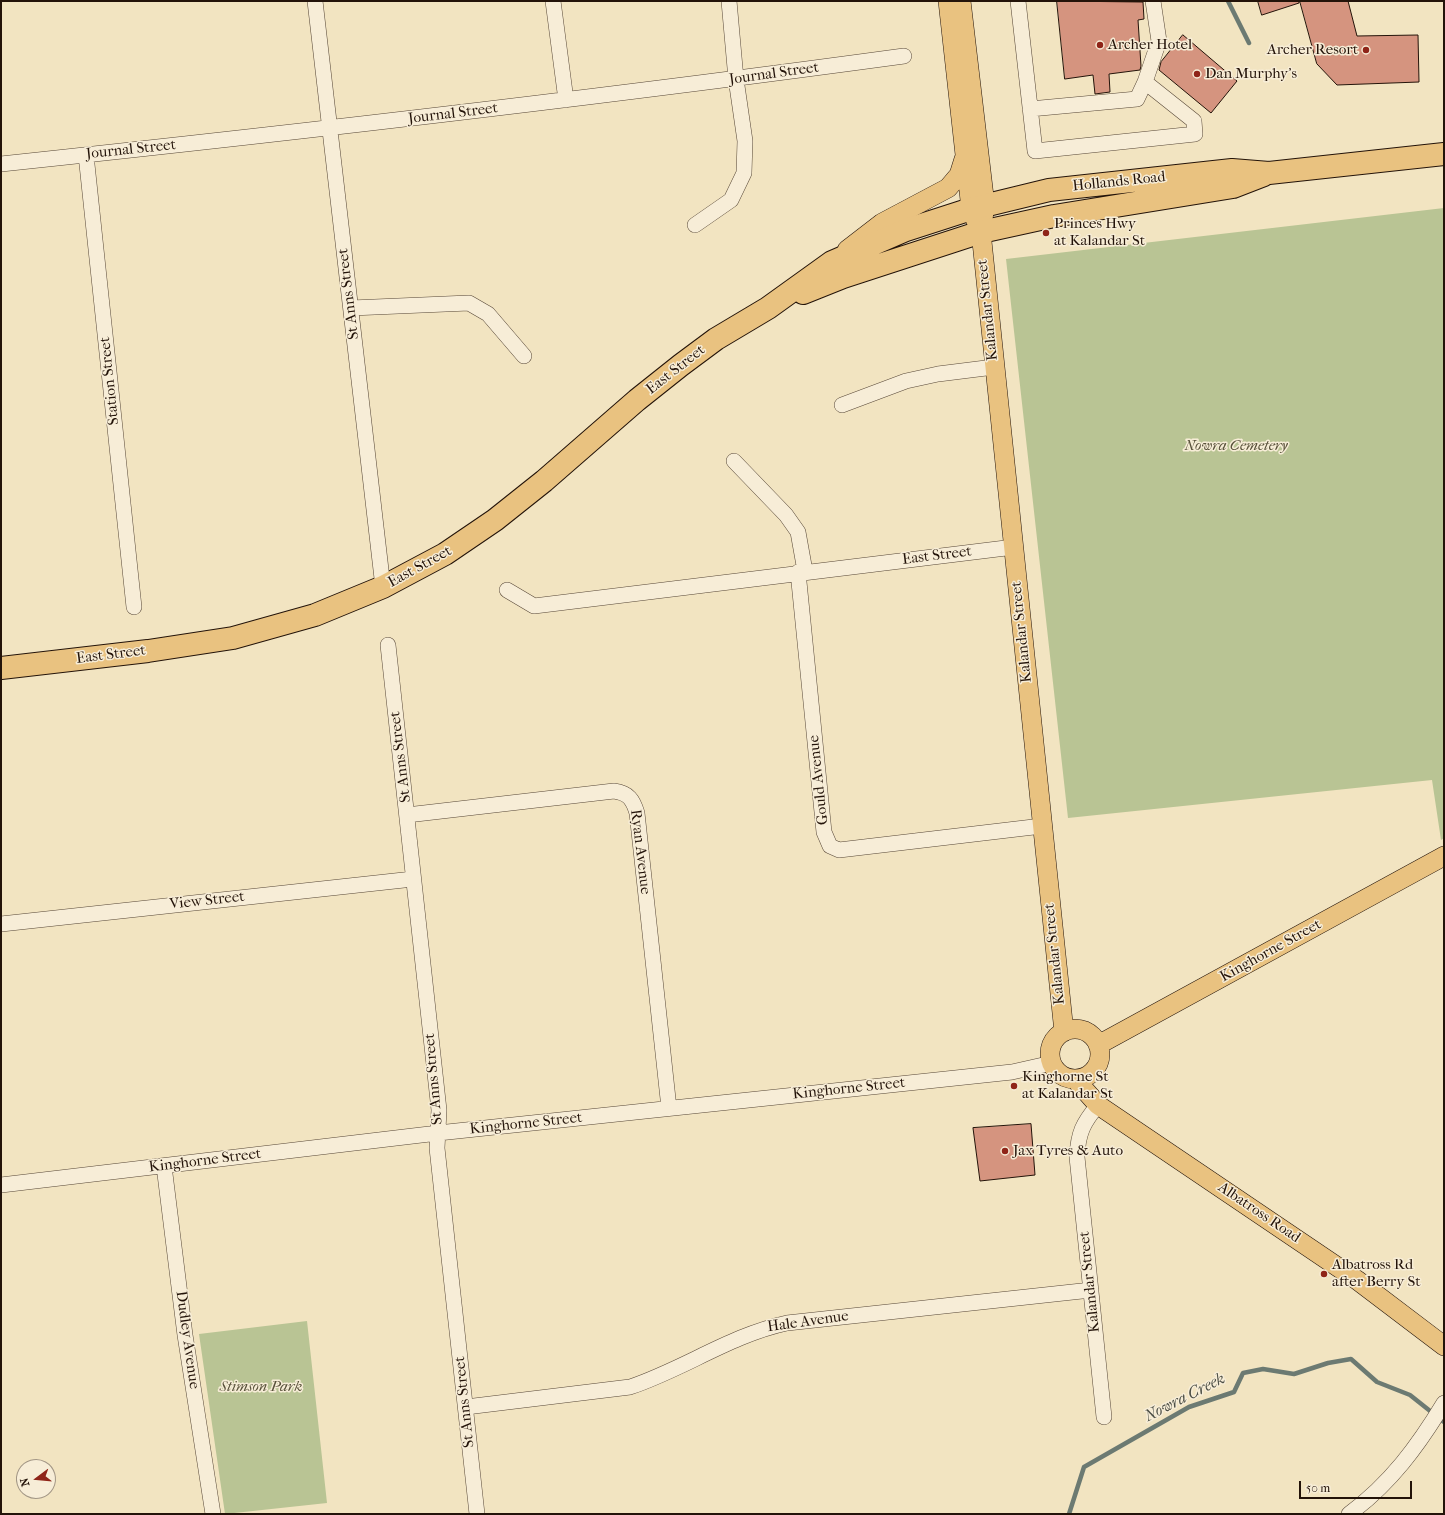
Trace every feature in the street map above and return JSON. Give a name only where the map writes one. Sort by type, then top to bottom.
[{"type":"highway","name":"Hollands Road","points":[[978,207],[1049,190],[1232,170],[1268,173],[1444,154]]},
{"type":"highway","name":"Hollands Road","points":[[981,232],[1054,216],[1233,187],[1268,173]]},
{"type":"highway","name":"East Street","points":[[1,668],[148,651],[233,638],[315,615],[383,587],[432,562],[495,520],[544,481],[680,365],[716,339],[768,308],[832,262],[906,230],[978,207]]},
{"type":"highway","name":"East Street","points":[[768,308],[843,277],[981,232]]},
{"type":"main road","name":"Kalandar Street","points":[[948,1],[965,156],[978,207]]},
{"type":"main road","name":"Kalandar Street","points":[[961,1],[978,207],[1064,1032]]},
{"type":"main road","points":[[832,262],[882,223],[948,188],[959,175],[965,156]]},
{"type":"main road","name":"Kinghorne Street","points":[[1098,1045],[1444,856]]},
{"type":"main road","points":[[1072,1030],[1087,1033],[1094,1038],[1098,1045],[1100,1051],[1098,1065],[1088,1075],[1075,1079],[1061,1075],[1052,1063],[1050,1056],[1053,1042],[1064,1032],[1072,1030]]},
{"type":"main road","name":"Albatross Road","points":[[1075,1079],[1098,1105],[1357,1280],[1444,1346]]},
{"type":"street","name":"St Anns Street","points":[[315,1],[383,587]]},
{"type":"street","points":[[553,1],[566,100]]},
{"type":"street","points":[[695,225],[731,200],[744,173],[745,141],[736,79],[730,1]]},
{"type":"street","points":[[1018,1],[1035,151],[1195,134],[1194,121],[1145,82]]},
{"type":"street","points":[[1030,109],[1137,99],[1145,82],[1159,41],[1154,1]]},
{"type":"street","name":"Journal Street","points":[[1,164],[330,129],[736,79],[904,56]]},
{"type":"street","name":"Station Street","points":[[86,155],[134,607]]},
{"type":"street","points":[[351,308],[469,303],[488,314],[524,356]]},
{"type":"street","points":[[842,405],[906,381],[938,374],[994,367]]},
{"type":"street","name":"Gould Avenue","points":[[734,461],[786,515],[798,532],[824,832],[830,846],[839,850],[1042,826]]},
{"type":"street","name":"East Street","points":[[507,590],[534,606],[1014,547]]},
{"type":"street","name":"St Anns Street","points":[[388,645],[439,1118],[437,1148],[477,1514]]},
{"type":"street","name":"Ryan Avenue","points":[[407,815],[614,791],[628,795],[634,801],[640,837],[669,1108]]},
{"type":"street","name":"View Street","points":[[1,924],[413,879]]},
{"type":"street","name":"Kinghorne Street","points":[[1,1185],[438,1133],[1012,1072],[1052,1063]]},
{"type":"street","name":"Kalandar Street","points":[[1098,1105],[1082,1127],[1077,1141],[1078,1174],[1104,1417]]},
{"type":"street","name":"Dudley Avenue","points":[[164,1166],[185,1335],[213,1514]]},
{"type":"street","name":"Hale Avenue","points":[[466,1407],[630,1387],[664,1374],[764,1328],[787,1323],[1091,1290]]},
{"type":"street","points":[[1349,1514],[1378,1492],[1392,1476],[1421,1438],[1443,1404]]},
{"type":"green space","name":"Nowra Cemetery","points":[[1444,208],[1444,838],[1441,840],[1432,780],[1068,818],[1006,259]]},
{"type":"green space","name":"Stimson Park","points":[[307,1321],[327,1503],[225,1514],[199,1334]]},
{"type":"building","name":"Archer Hotel","points":[[1057,1],[1143,2],[1144,19],[1138,20],[1140,70],[1109,74],[1110,92],[1095,94],[1093,75],[1065,79]]},
{"type":"building","points":[[1258,1],[1299,1],[1299,3],[1262,15]]},
{"type":"building","name":"Archer Resort","points":[[1300,1],[1348,1],[1357,36],[1418,35],[1419,82],[1337,85],[1317,64]]},
{"type":"building","name":"Dan Murphy's","points":[[1183,35],[1237,81],[1211,113],[1159,70],[1161,62]]},
{"type":"building","name":"Jax Tyres & Auto","points":[[1031,1124],[1035,1175],[980,1181],[973,1128]]},
{"type":"waterway","points":[[1228,1],[1249,43]]},
{"type":"waterway","name":"Nowra Creek","points":[[1069,1514],[1084,1467],[1189,1407],[1234,1392],[1243,1373],[1263,1369],[1294,1374],[1328,1363],[1351,1359],[1377,1382],[1410,1395],[1444,1422]]},
{"type":"place","name":"Archer Hotel","points":[[1100,45]]},
{"type":"place","name":"Archer Resort","points":[[1366,50]]},
{"type":"place","name":"Dan Murphy's","points":[[1197,74]]},
{"type":"place","name":"Princes Hwy at Kalandar St","points":[[1046,233]]},
{"type":"place","name":"Kinghorne St at Kalandar St","points":[[1014,1086]]},
{"type":"place","name":"Jax Tyres & Auto","points":[[1005,1151]]},
{"type":"place","name":"Albatross Rd after Berry St","points":[[1324,1274]]}]
